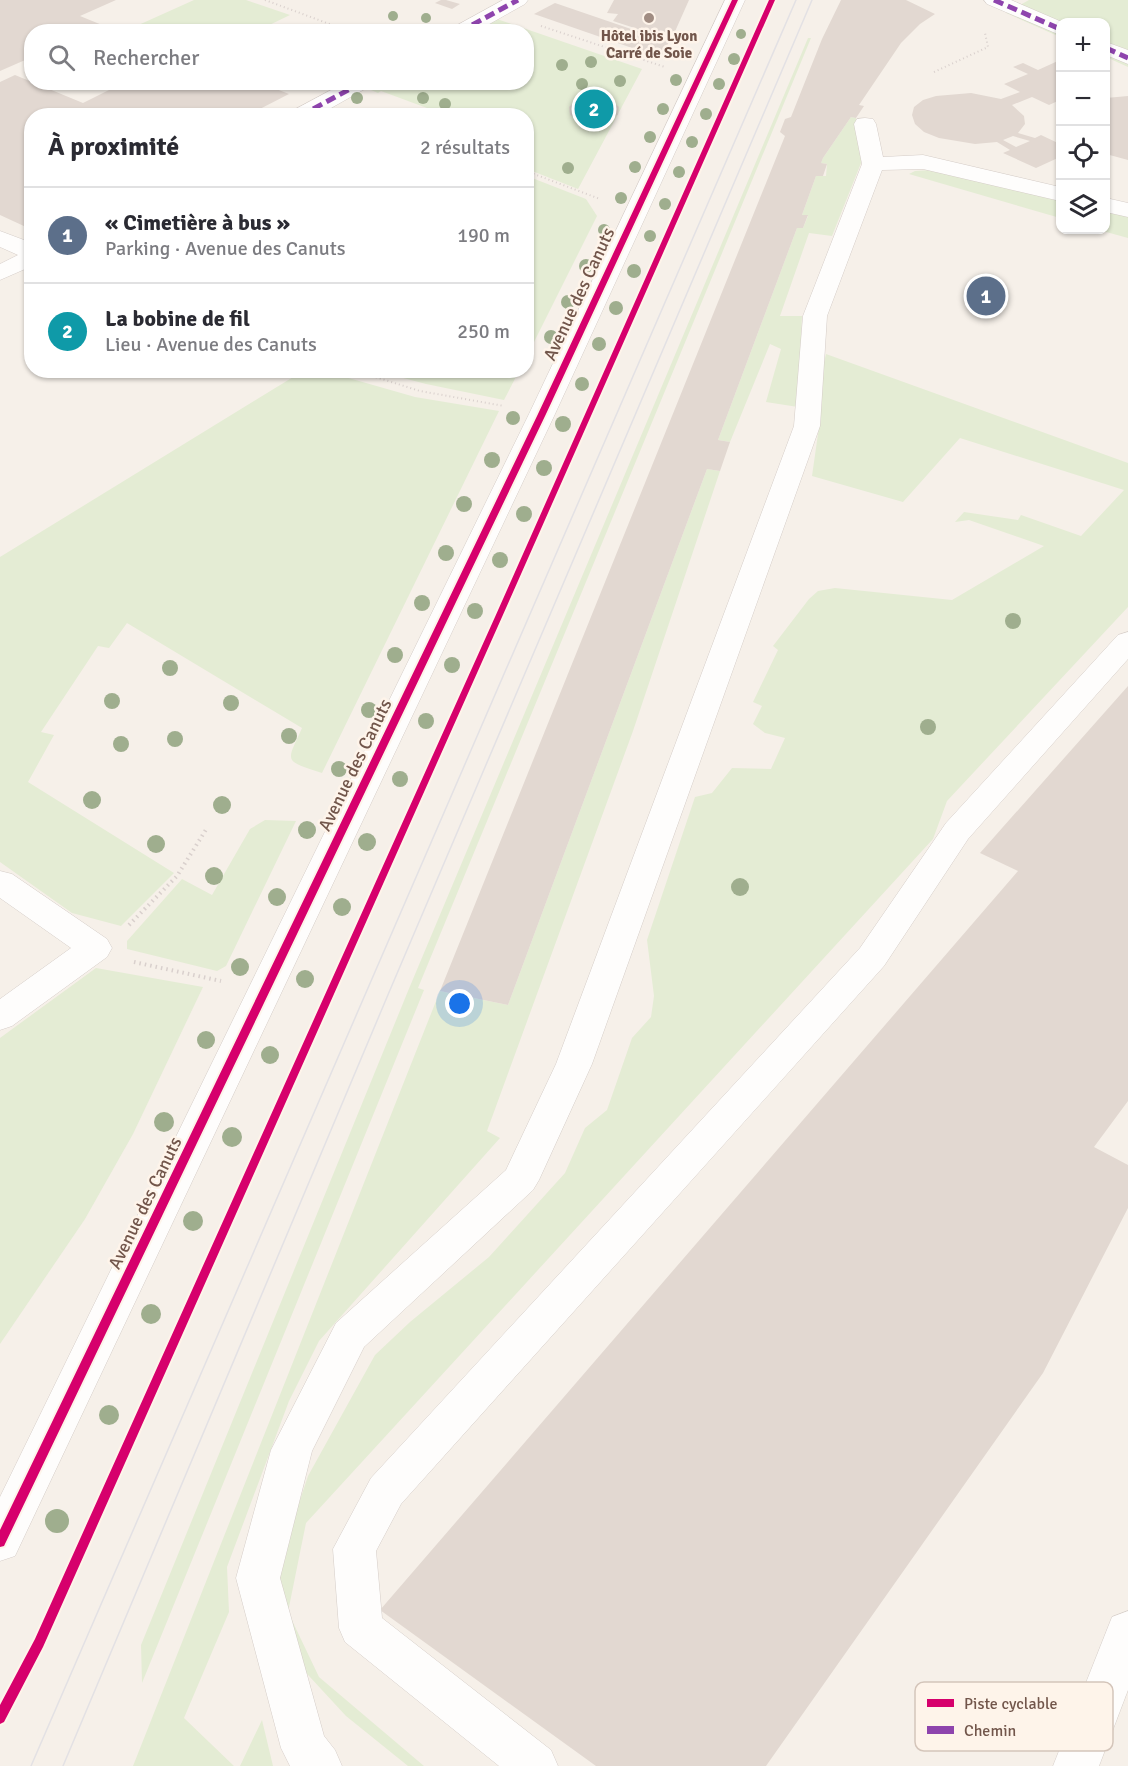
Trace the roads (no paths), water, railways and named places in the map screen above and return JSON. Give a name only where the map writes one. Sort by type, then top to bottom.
[{"type":"street","points":[[474,24],[518,0]]},
{"type":"street","name":"Avenue des Canuts","points":[[0,1542],[532,435],[735,0]]},
{"type":"street","points":[[994,0],[1056,27]]},
{"type":"street","points":[[1110,50],[1128,58]]},
{"type":"street","points":[[315,108],[348,90]]},
{"type":"street","points":[[319,1766],[304,1748],[258,1578],[292,1450],[350,1335],[520,1180],[574,1064],[807,426],[815,316],[873,164],[865,124]]},
{"type":"street","points":[[873,164],[923,162],[1056,193]]},
{"type":"street","points":[[1110,206],[1128,210]]},
{"type":"street","points":[[0,238],[24,248]]},
{"type":"street","points":[[0,273],[24,261]]},
{"type":"street","points":[[535,1766],[361,1628],[354,1550],[386,1491],[872,957],[957,831],[1128,641]]},
{"type":"street","points":[[0,882],[95,948],[0,1017]]},
{"type":"street","points":[[1109,1682],[1128,1632]]},
{"type":"street","points":[[1076,1766],[1082,1751]]},
{"type":"tram line","points":[[31,1766],[796,0]]},
{"type":"tram line","points":[[63,1766],[390,990],[812,0]]},
{"type":"place","name":"Hôtel ibis Lyon Carré de Soie","points":[[649,18]]},
{"type":"place","name":"La bobine de fil","points":[[594,109]]},
{"type":"place","name":"« Cimetière à bus »","points":[[986,296]]}]
